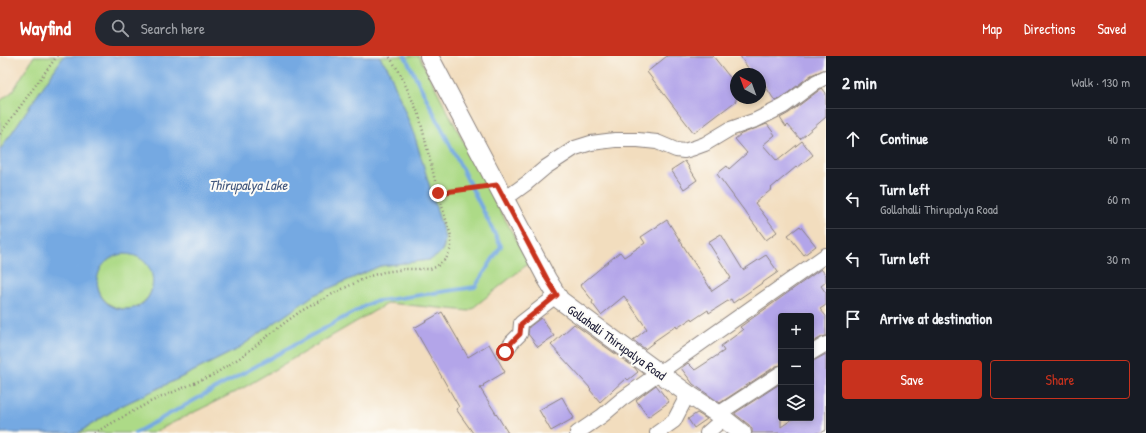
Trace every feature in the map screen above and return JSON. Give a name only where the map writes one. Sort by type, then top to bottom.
[{"type":"street","name":"Gollahalli Thirupalya Road","points":[[429,56],[547,279],[560,300],[742,433]]},
{"type":"street","points":[[501,192],[527,183],[546,167],[575,148],[591,142],[638,140],[657,142],[676,150],[684,151],[694,148],[705,144],[730,129],[756,120],[784,106],[816,82],[826,77]]},
{"type":"street","points":[[577,433],[602,416],[622,399],[826,255]]},
{"type":"street","points":[[505,352],[520,334],[521,324],[557,295]]},
{"type":"street","points":[[814,351],[826,344]]},
{"type":"street","points":[[707,433],[721,417],[778,375]]},
{"type":"street","points":[[658,433],[674,421],[688,394]]},
{"type":"path","points":[[0,134],[57,56]]},
{"type":"path","points":[[94,433],[150,402],[213,375],[241,357],[289,320],[320,300],[370,276],[384,272],[406,269],[430,269],[436,267],[441,264],[449,254],[452,242],[451,236],[438,193],[419,115],[400,73],[389,56]]},
{"type":"path","points":[[438,193],[501,192]]},
{"type":"green space","points":[[34,56],[64,56],[0,150],[0,101],[13,91]]},
{"type":"green space","points":[[379,56],[419,56],[484,181],[529,263],[469,311],[388,303],[243,388],[152,433],[78,433],[119,407],[236,350],[314,295],[380,266],[429,260],[437,256],[444,248],[445,238],[415,138],[388,68]]},
{"type":"green space","points":[[125,253],[136,255],[145,261],[151,270],[153,281],[151,292],[145,301],[136,307],[125,309],[114,307],[105,301],[99,292],[97,281],[99,270],[105,261],[114,255]]},
{"type":"water","name":"Thirupalya Lake","points":[[64,56],[379,56],[388,68],[415,137],[445,238],[442,249],[436,257],[429,260],[380,266],[314,295],[236,350],[119,407],[78,433],[0,433],[0,150]],"holes":[[[122,254],[135,256],[145,262],[151,271],[153,281],[151,291],[146,300],[138,306],[127,309],[115,308],[106,302],[100,295],[98,275],[102,266],[110,259]]]},
{"type":"building","points":[[667,56],[713,56],[730,77],[730,104],[732,104],[694,133],[647,72]]},
{"type":"building","points":[[740,56],[826,56],[826,69],[811,75],[780,99],[775,101],[766,87],[766,68],[748,68]]},
{"type":"building","points":[[822,88],[826,93],[826,117],[800,139],[788,125],[786,127],[780,118]]},
{"type":"building","points":[[767,124],[775,135],[763,145],[777,161],[802,141],[813,155],[797,168],[796,167],[755,203],[777,232],[766,240],[717,174],[727,166],[729,169],[747,153],[735,139],[741,134]]},
{"type":"building","points":[[685,161],[697,180],[684,189],[671,170]]},
{"type":"building","points":[[667,220],[712,291],[731,278],[708,242],[721,234],[743,270],[766,255],[778,272],[733,303],[731,299],[709,313],[708,310],[677,328],[676,326],[645,349],[633,340],[647,329],[624,296],[601,315],[592,303],[593,301],[580,285],[620,252],[624,257],[645,243],[641,237]]},
{"type":"building","points":[[800,226],[816,246],[804,255],[788,235]]},
{"type":"building","points":[[821,269],[826,275],[826,282],[821,286],[826,293],[826,305],[820,309],[826,316],[826,336],[814,341],[814,313],[778,313],[778,366],[720,403],[693,384],[681,368],[688,363],[695,370],[724,351],[721,346],[743,330],[740,327]]},
{"type":"building","points":[[442,312],[468,357],[489,344],[505,372],[480,388],[508,433],[473,433],[456,409],[459,407],[414,328]]},
{"type":"building","points":[[541,318],[554,336],[538,347],[528,334],[529,327]]},
{"type":"building","points":[[574,324],[635,368],[638,372],[628,380],[626,378],[600,402],[590,390],[591,389],[551,345]]},
{"type":"building","points":[[826,354],[826,430],[821,433],[752,433],[752,429],[749,425],[735,414],[778,385],[778,421],[781,421],[781,427],[790,421],[814,421],[815,360]]},
{"type":"building","points":[[656,385],[669,402],[648,417],[636,400]]},
{"type":"building","points":[[562,397],[574,418],[551,431],[539,410]]},
{"type":"building","points":[[697,413],[707,419],[694,428],[688,419]]},
{"type":"waterway","points":[[135,433],[372,302],[475,287],[501,246],[405,56]]},
{"type":"route","points":[[438,193],[497,185],[557,295],[521,324],[520,334],[505,352]]}]
